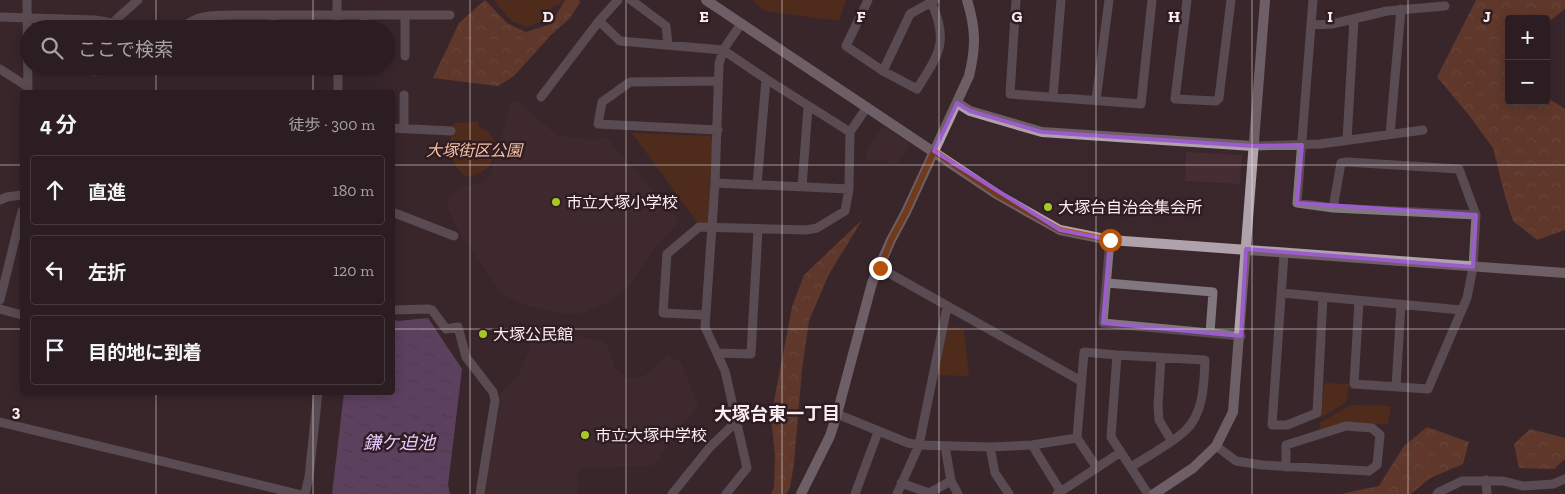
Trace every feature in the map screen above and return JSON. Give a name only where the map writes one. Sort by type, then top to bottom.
[{"type":"street","points":[[28,0],[28,18]]},
{"type":"street","points":[[121,20],[138,0]]},
{"type":"street","points":[[337,0],[337,20]]},
{"type":"street","points":[[541,97],[599,21],[618,0]]},
{"type":"street","points":[[631,0],[666,26],[668,45]]},
{"type":"street","points":[[706,0],[998,195],[1060,230],[1110,240],[1565,273]]},
{"type":"street","points":[[868,0],[846,46],[883,71],[917,89],[937,58],[941,31],[932,1],[910,14],[883,71]]},
{"type":"street","points":[[801,494],[830,436],[838,414],[872,283],[969,76],[974,55],[975,36],[973,20],[967,0]]},
{"type":"street","points":[[1016,0],[1010,94],[1141,104],[1152,0]]},
{"type":"street","points":[[1053,97],[1061,0]]},
{"type":"street","points":[[1096,100],[1109,0]]},
{"type":"street","points":[[1187,0],[1175,99],[1216,102],[1220,98],[1231,0]]},
{"type":"street","points":[[1154,494],[1193,468],[1216,446],[1233,412],[1265,0]]},
{"type":"street","points":[[1314,0],[1298,203],[1333,208],[1476,215]]},
{"type":"street","points":[[1311,25],[1332,24],[1387,11],[1444,6]]},
{"type":"street","points":[[1390,134],[1401,10]]},
{"type":"street","points":[[274,15],[274,20]]},
{"type":"street","points":[[364,15],[364,20]]},
{"type":"street","points":[[404,15],[405,56]]},
{"type":"street","points":[[191,20],[213,16],[450,15]]},
{"type":"street","points":[[213,16],[213,20]]},
{"type":"street","points":[[0,17],[62,19]]},
{"type":"street","points":[[1347,140],[1354,19]]},
{"type":"street","points":[[599,21],[620,41],[723,50],[808,107],[850,132]]},
{"type":"street","points":[[726,494],[747,468],[725,371],[705,327],[705,315],[718,130],[719,64],[723,50],[741,24]]},
{"type":"street","points":[[0,69],[28,90]]},
{"type":"street","points":[[28,75],[28,90]]},
{"type":"street","points":[[338,75],[338,90]]},
{"type":"street","points":[[757,185],[766,79]]},
{"type":"street","points":[[718,81],[630,82],[602,102],[598,124],[718,130]]},
{"type":"street","points":[[404,95],[404,128]]},
{"type":"street","points":[[957,102],[970,111],[1042,132],[1253,146],[1302,145],[1423,130]]},
{"type":"street","points":[[802,187],[808,107]]},
{"type":"street","points":[[705,315],[663,313],[667,254],[699,227],[806,230],[817,228],[845,211],[849,189],[850,132],[867,107]]},
{"type":"street","points":[[395,128],[451,131]]},
{"type":"street","points":[[1333,208],[1341,163],[1348,162],[1459,169],[1476,215],[1473,266],[1468,298],[1461,310],[1452,336],[1428,389],[1354,384],[1359,301]]},
{"type":"street","points":[[715,183],[849,189]]},
{"type":"street","points":[[0,200],[20,195]]},
{"type":"street","points":[[395,213],[454,236]]},
{"type":"street","points":[[0,300],[20,219]]},
{"type":"street","points":[[718,353],[751,354],[758,230]]},
{"type":"street","points":[[1110,240],[1103,323],[1240,336]]},
{"type":"street","points":[[1284,254],[1272,425],[1287,425],[1317,413],[1323,297]]},
{"type":"street","points":[[880,268],[1081,381]]},
{"type":"street","points":[[1107,284],[1212,292],[1210,333]]},
{"type":"street","points":[[1282,293],[1461,310]]},
{"type":"street","points":[[1396,388],[1401,304]]},
{"type":"street","points":[[897,494],[919,444],[947,307]]},
{"type":"street","points":[[395,310],[430,309],[446,329],[458,327],[466,357],[493,392],[495,400],[480,494]]},
{"type":"street","points":[[0,310],[20,315]]},
{"type":"street","points":[[1097,468],[1077,438],[1084,352],[1205,360],[1200,406],[1193,420],[1186,430],[1131,467]]},
{"type":"street","points":[[1117,355],[1111,437],[1148,494]]},
{"type":"street","points":[[1160,358],[1159,420],[1171,440]]},
{"type":"street","points":[[305,494],[309,477],[318,395]]},
{"type":"street","points":[[838,414],[908,443],[990,447],[1032,445],[1077,438]]},
{"type":"street","points":[[672,494],[710,448],[737,421]]},
{"type":"street","points":[[0,422],[298,494]]},
{"type":"street","points":[[1216,446],[1236,461],[1286,467],[1369,471],[1377,465],[1380,435],[1372,428],[1346,426],[1286,445],[1286,467]]},
{"type":"street","points":[[855,494],[878,432]]},
{"type":"street","points":[[1032,445],[1059,493],[1121,452]]},
{"type":"street","points":[[945,446],[951,481],[958,494]]},
{"type":"street","points":[[990,447],[995,473],[1009,494]]},
{"type":"street","points":[[1437,494],[1462,481],[1503,481],[1523,486],[1553,484],[1565,479]]},
{"type":"street","points":[[1486,480],[1487,494]]},
{"type":"street","points":[[901,482],[929,493],[951,481]]},
{"type":"highlighted area","points":[[957,103],[970,111],[1042,132],[1253,146],[1302,145],[1297,203],[1476,215],[1473,267],[1246,249],[1241,336],[1103,323],[1110,240],[1060,230],[934,151]]},
{"type":"shaded area","name":"市立大塚小学校","points":[[517,101],[558,136],[598,140],[606,137],[679,221],[654,249],[628,288],[606,303],[582,313],[557,313],[525,305],[502,294],[462,237],[447,208],[449,197],[461,188],[479,184],[490,177],[511,103]]},
{"type":"shaded area","points":[[883,126],[910,144],[897,164],[892,165],[882,159],[866,160],[867,151]]},
{"type":"shaded area","points":[[1186,152],[1242,155],[1240,184],[1185,181]]},
{"type":"shaded area","name":"市立大塚中学校","points":[[538,328],[604,342],[609,349],[615,368],[627,378],[643,377],[668,355],[681,363],[698,405],[654,465],[587,467],[577,473],[578,494],[485,494],[501,393],[519,374]]},
{"type":"green space","points":[[485,0],[507,23],[526,32],[551,24],[565,0],[579,0],[580,2],[570,18],[551,35],[514,76],[498,86],[433,78],[459,23]]},
{"type":"green space","points":[[494,0],[563,0],[561,4],[553,6],[548,19],[527,27],[511,21]]},
{"type":"green space","points":[[752,0],[846,0],[839,21],[765,11]]},
{"type":"green space","points":[[1476,0],[1565,0],[1565,9],[1550,21],[1550,15],[1505,15],[1505,105],[1550,105],[1550,98],[1565,109],[1565,230],[1537,240],[1513,221],[1493,148],[1437,77]]},
{"type":"green space","name":"大塚街区公園","points":[[478,121],[479,127],[483,128],[493,138],[498,148],[493,160],[484,171],[467,177],[458,169],[453,158],[447,156],[444,152],[453,133],[452,124]]},
{"type":"green space","points":[[632,133],[711,136],[713,142],[708,224],[698,223]]},
{"type":"green space","points":[[862,220],[828,276],[809,321],[802,369],[790,488],[786,494],[771,494],[774,488],[775,456],[771,417],[792,307],[804,275]]},
{"type":"green space","points":[[955,327],[964,330],[969,376],[938,375],[945,331]]},
{"type":"green space","points":[[1324,383],[1349,384],[1346,402],[1321,418]]},
{"type":"green space","points":[[1351,405],[1391,406],[1388,424],[1346,423],[1321,430],[1319,423]]},
{"type":"green space","points":[[1427,427],[1469,442],[1463,464],[1430,478],[1411,494],[1341,494],[1379,486],[1404,446]]},
{"type":"green space","points":[[1530,429],[1565,438],[1565,459],[1554,469],[1519,468],[1514,444]]},
{"type":"water","name":"鎌ケ迫池","points":[[428,318],[462,369],[448,485],[450,494],[332,494],[344,395],[395,395],[395,320]]},
{"type":"place","name":"市立大塚小学校","points":[[556,202]]},
{"type":"place","name":"大塚台自治会集会所","points":[[1048,207]]},
{"type":"place","name":"大塚公民館","points":[[483,334]]},
{"type":"place","name":"市立大塚中学校","points":[[585,435]]},
{"type":"district","name":"大塚台東一丁目","points":[[777,414]]},
{"type":"route","points":[[880,268],[891,240],[934,151],[998,195],[1060,230],[1110,240]]}]
